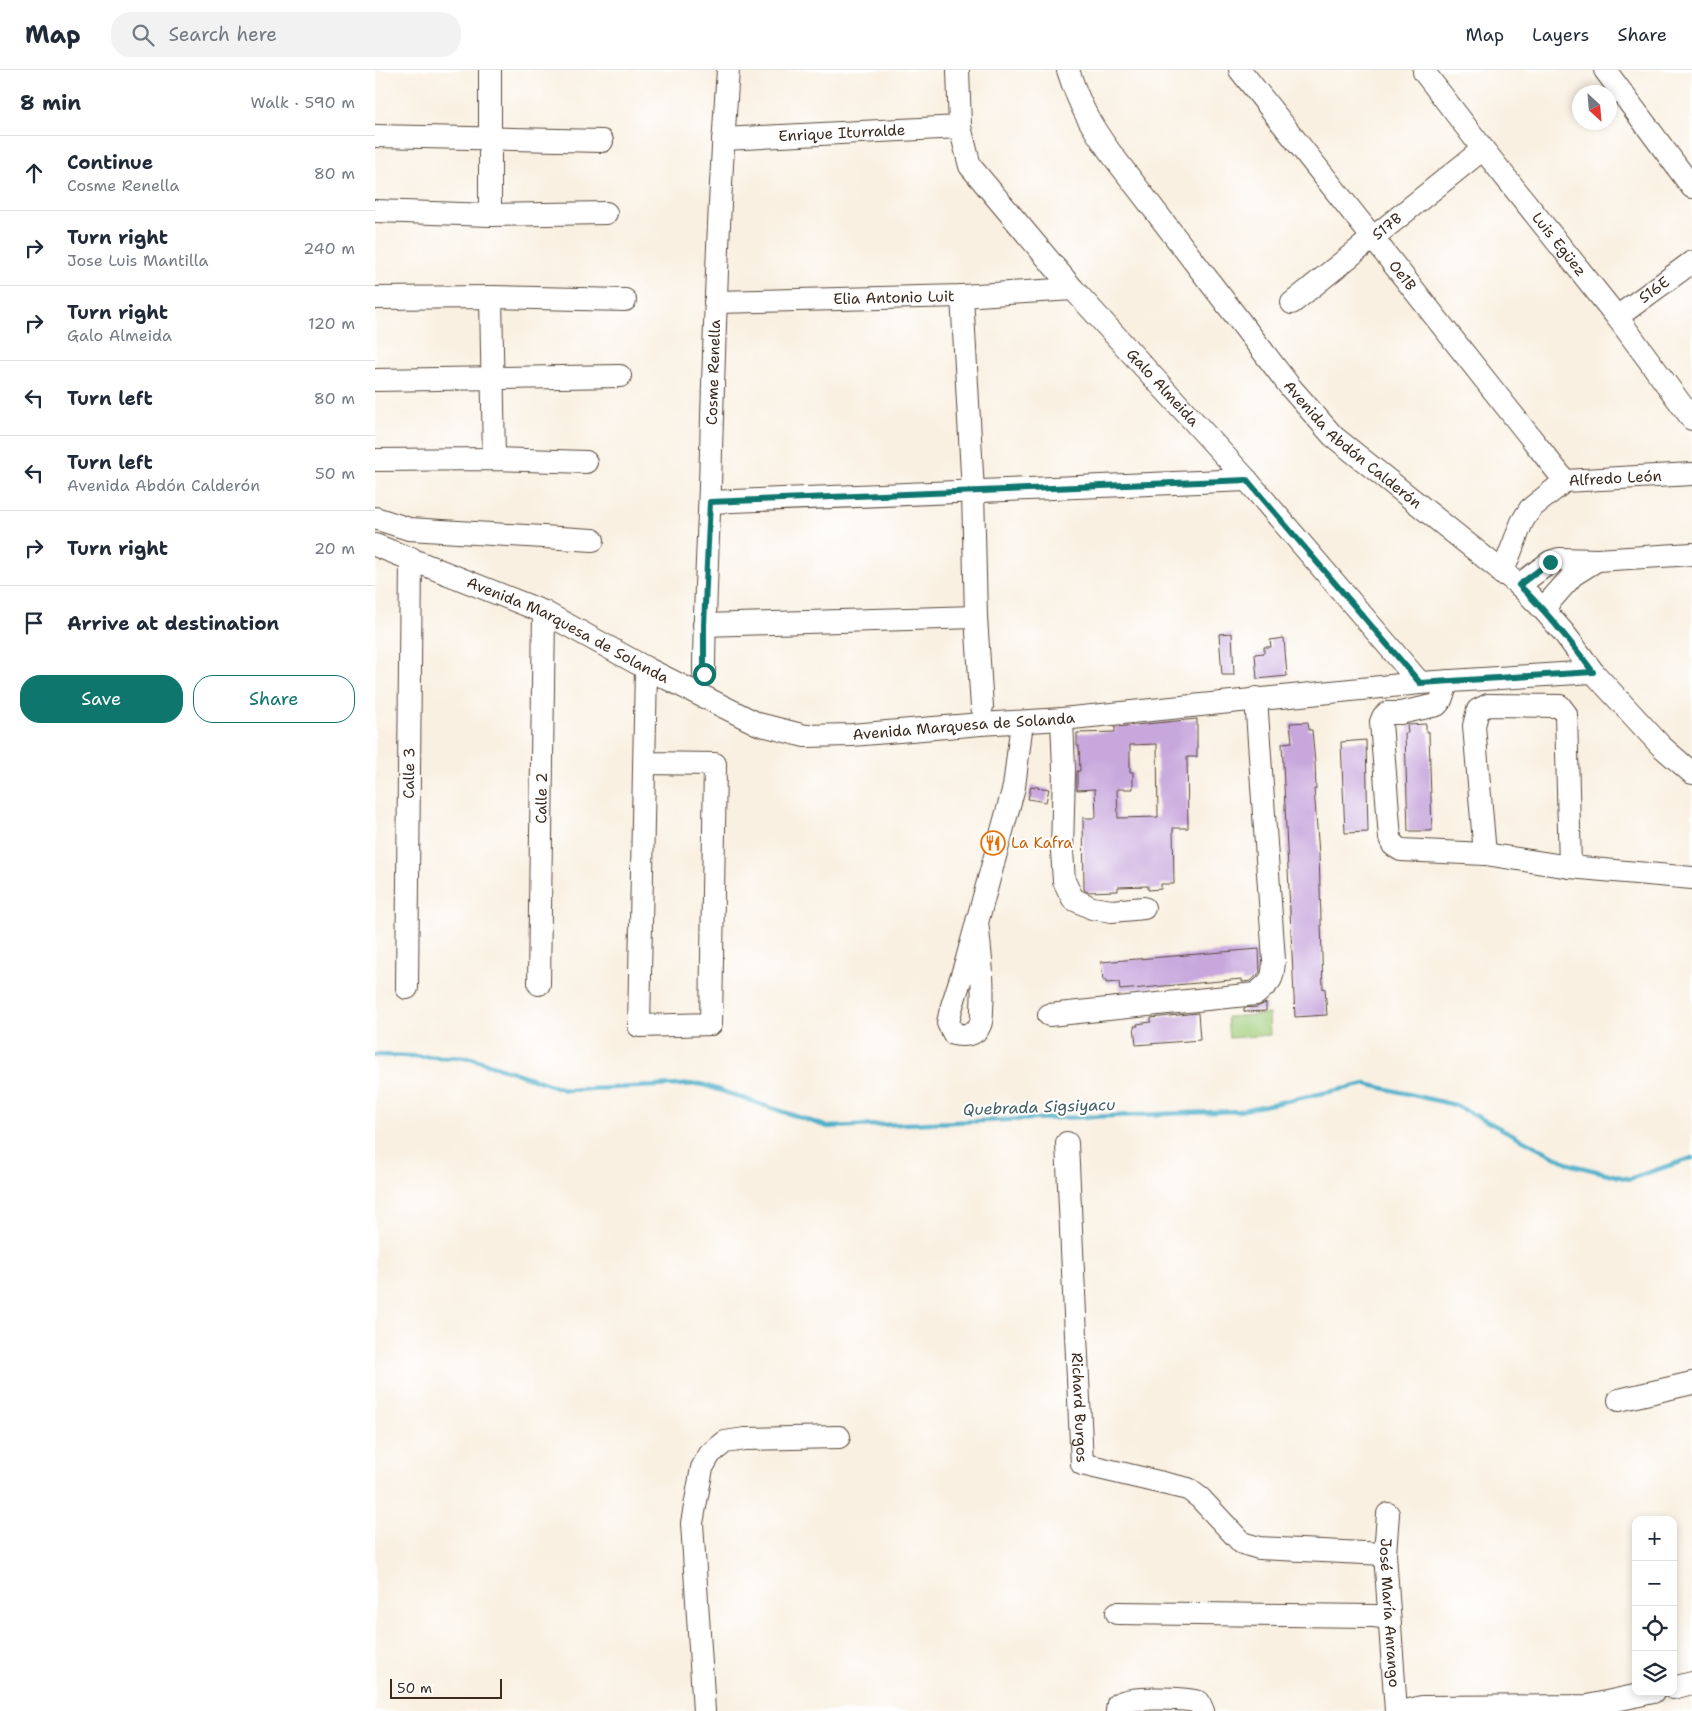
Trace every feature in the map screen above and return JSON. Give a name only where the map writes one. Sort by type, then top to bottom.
[{"type":"street","points":[[490,215],[491,70]]},
{"type":"street","name":"Cosme Renella","points":[[704,674],[715,302],[728,70]]},
{"type":"street","name":"Galo Almeida","points":[[958,70],[960,127],[970,166],[1073,290],[1247,480],[1420,683]]},
{"type":"street","name":"Avenida Abdón Calderón","points":[[1068,70],[1079,102],[1093,129],[1291,388],[1333,436],[1511,579],[1543,609],[1564,633],[1593,672],[1661,746],[1692,773]]},
{"type":"street","name":"Oe1B","points":[[1240,70],[1374,237],[1565,481]]},
{"type":"street","points":[[1605,70],[1692,187]]},
{"type":"street","name":"Luis Egüez","points":[[1424,72],[1617,317],[1692,418]]},
{"type":"street","name":"Enrique Iturralde","points":[[723,139],[960,127]]},
{"type":"street","points":[[375,136],[602,141]]},
{"type":"street","name":"S17B","points":[[1292,303],[1483,149]]},
{"type":"street","points":[[375,211],[490,215],[606,213]]},
{"type":"street","name":"S16E","points":[[1617,317],[1692,262]]},
{"type":"street","name":"Elia Antonio Luit","points":[[715,302],[961,296],[1073,290]]},
{"type":"street","points":[[961,296],[973,491],[976,617],[982,707]]},
{"type":"street","points":[[491,297],[494,459]]},
{"type":"street","points":[[375,298],[491,297],[625,300]]},
{"type":"street","points":[[375,380],[620,376]]},
{"type":"street","points":[[375,460],[494,459],[586,462]]},
{"type":"street","name":"Alfredo León","points":[[1511,579],[1522,522],[1530,510],[1565,481],[1692,474]]},
{"type":"street","points":[[710,502],[1247,480]]},
{"type":"street","points":[[375,518],[409,529],[593,540]]},
{"type":"street","name":"Avenida Marquesa de Solanda","points":[[375,545],[544,612],[646,668],[758,724],[805,736],[853,736],[1062,719],[1420,683],[1593,672]]},
{"type":"street","points":[[1511,579],[1559,559],[1597,560],[1692,554]]},
{"type":"street","name":"Calle 3","points":[[407,988],[411,558]]},
{"type":"street","points":[[1543,609],[1573,575],[1597,560]]},
{"type":"street","name":"Calle 2","points":[[539,984],[544,612]]},
{"type":"street","points":[[704,625],[976,617]]},
{"type":"street","points":[[644,763],[715,764],[711,1024],[639,1026],[644,763],[646,668]]},
{"type":"street","points":[[1449,681],[1441,700],[1437,704],[1408,711],[1387,713],[1381,722],[1390,838],[1393,845],[1401,850],[1485,854],[1569,867],[1692,878]]},
{"type":"street","points":[[1049,1015],[1257,994],[1269,983],[1273,976],[1274,960],[1257,698]]},
{"type":"street","points":[[1485,854],[1474,726],[1479,710],[1488,706],[1560,706],[1566,714],[1569,867]]},
{"type":"street","points":[[1062,719],[1064,769],[1062,851],[1064,882],[1073,899],[1092,908],[1112,911],[1144,908]]},
{"type":"street","points":[[977,921],[1014,787],[1022,722]]},
{"type":"street","name":"Richard Burgos","points":[[1067,1143],[1082,1464],[1188,1489],[1200,1498],[1242,1542],[1259,1548],[1385,1554]]},
{"type":"street","points":[[1619,1400],[1692,1383]]},
{"type":"street","points":[[705,1711],[692,1524],[702,1468],[710,1454],[725,1442],[745,1439],[839,1437]]},
{"type":"street","name":"José María Anrango","points":[[1388,1514],[1385,1554],[1396,1711]]},
{"type":"street","points":[[1117,1613],[1374,1616],[1389,1618]]},
{"type":"street","points":[[1677,1687],[1692,1683]]},
{"type":"street","points":[[1406,1711],[1422,1706],[1517,1708],[1588,1706],[1634,1696]]},
{"type":"street","points":[[1117,1711],[1118,1704],[1123,1700],[1150,1699],[1191,1700],[1199,1702],[1203,1711]]},
{"type":"green space","points":[[1269,1014],[1270,1035],[1229,1038],[1227,1017]]},
{"type":"building","points":[[1232,633],[1234,675],[1222,675],[1219,634]]},
{"type":"building","points":[[1284,638],[1287,676],[1257,679],[1255,654],[1264,653],[1264,647],[1271,647],[1270,640]]},
{"type":"building","points":[[1197,719],[1197,757],[1187,757],[1188,828],[1173,828],[1174,884],[1161,884],[1161,889],[1148,890],[1148,886],[1118,887],[1118,891],[1088,892],[1084,890],[1083,818],[1096,818],[1095,789],[1077,790],[1077,771],[1080,771],[1077,733],[1115,732],[1115,727]],"holes":[[[1157,744],[1158,817],[1118,818],[1117,789],[1133,789],[1133,772],[1130,772],[1130,745]]]},
{"type":"building","points":[[1308,722],[1309,730],[1312,730],[1315,763],[1316,789],[1314,789],[1319,854],[1323,989],[1325,988],[1327,1015],[1295,1017],[1282,743],[1292,742],[1290,723]]},
{"type":"building","points":[[1426,724],[1426,732],[1429,732],[1432,831],[1408,831],[1405,733],[1408,733],[1407,725]]},
{"type":"building","points":[[1366,740],[1368,832],[1345,833],[1341,742]]},
{"type":"building","points":[[1031,786],[1049,789],[1046,802],[1028,799]]},
{"type":"building","points":[[1259,949],[1260,972],[1251,981],[1242,982],[1242,979],[1120,990],[1119,982],[1106,983],[1106,980],[1103,980],[1101,962]]},
{"type":"building","points":[[1266,1003],[1266,1011],[1244,1012],[1244,1008],[1257,1007]]},
{"type":"building","points":[[1198,1013],[1200,1040],[1136,1045],[1134,1026],[1138,1026],[1137,1024],[1151,1022],[1151,1018]]},
{"type":"waterway","name":"Quebrada Sigsiyacu","points":[[375,1055],[471,1058],[566,1090],[701,1084],[828,1127],[1239,1111],[1366,1084],[1455,1105],[1572,1165],[1629,1179],[1692,1158]]},
{"type":"place","name":"La Kafra","points":[[993,843]]},
{"type":"route","points":[[704,674],[704,625],[710,502],[1247,480],[1420,683],[1593,672],[1564,633],[1519,585],[1550,562]]}]
